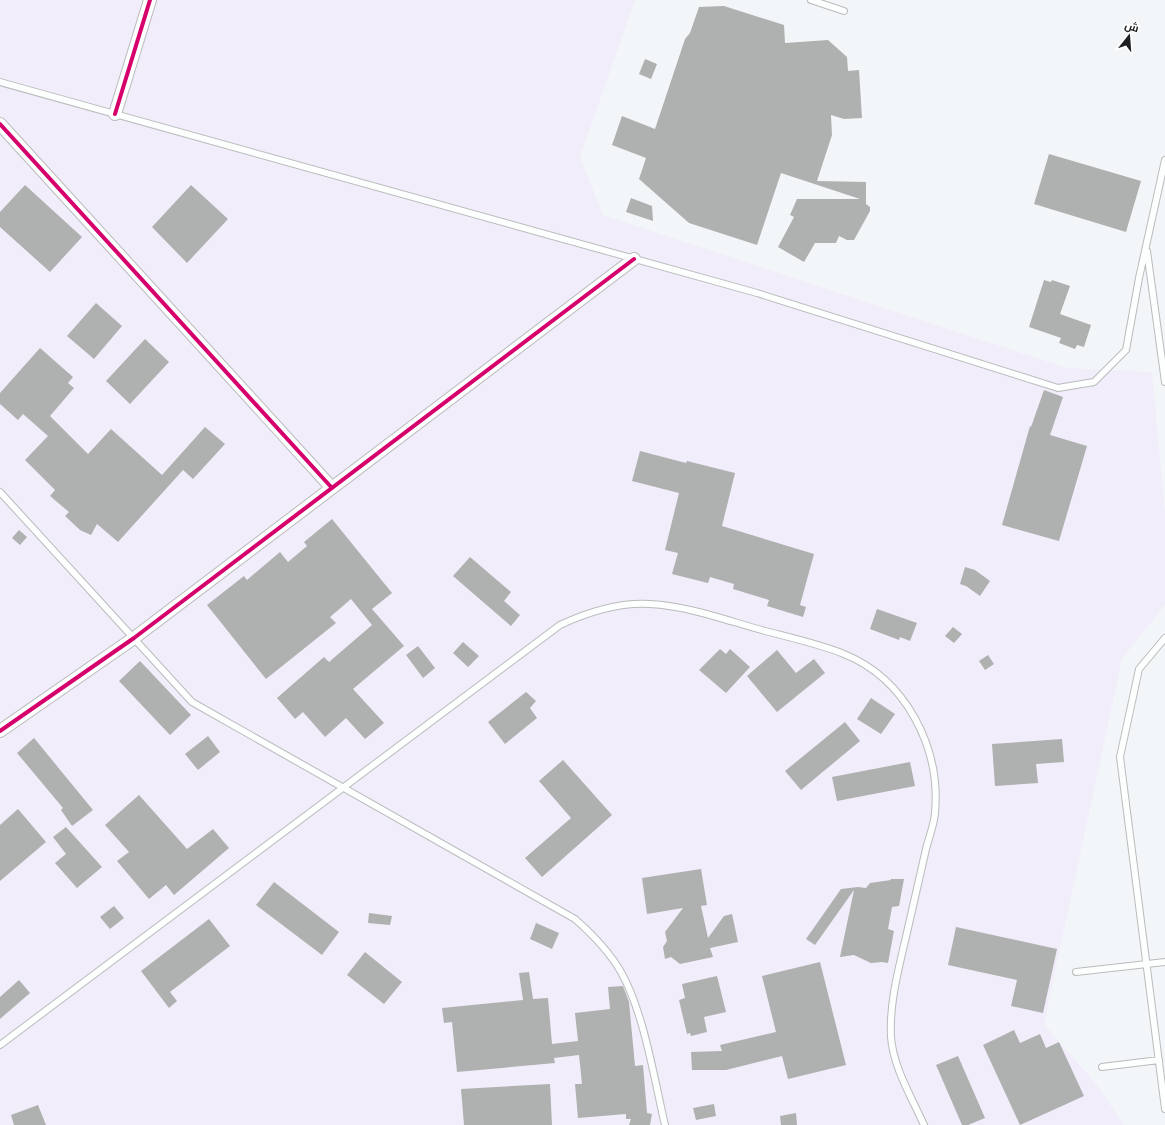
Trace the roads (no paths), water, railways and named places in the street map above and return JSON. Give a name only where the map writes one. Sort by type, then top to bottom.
[{"type":"street","points":[[115,114],[150,0]]},
{"type":"street","points":[[0,124],[332,488]]},
{"type":"street","points":[[0,731],[134,638],[634,259]]},
{"type":"lane","points":[[811,0],[844,11]]},
{"type":"lane","points":[[0,82],[757,293],[1058,388],[1094,382],[1126,350],[1146,245],[1165,160]]},
{"type":"lane","points":[[1146,245],[1165,382]]},
{"type":"lane","points":[[0,492],[192,702],[343,789],[575,919],[596,938],[620,971],[633,997],[665,1125]]},
{"type":"lane","points":[[0,1045],[560,625],[588,612],[618,606],[650,604],[681,608],[804,641],[845,655],[876,673],[906,702],[924,735],[934,774],[935,813],[901,958],[891,1010],[891,1039],[898,1067],[924,1125]]},
{"type":"lane","points":[[1165,638],[1139,669],[1120,757],[1165,1110]]},
{"type":"lane","points":[[1076,972],[1165,962]]},
{"type":"lane","points":[[1102,1067],[1159,1060]]}]
